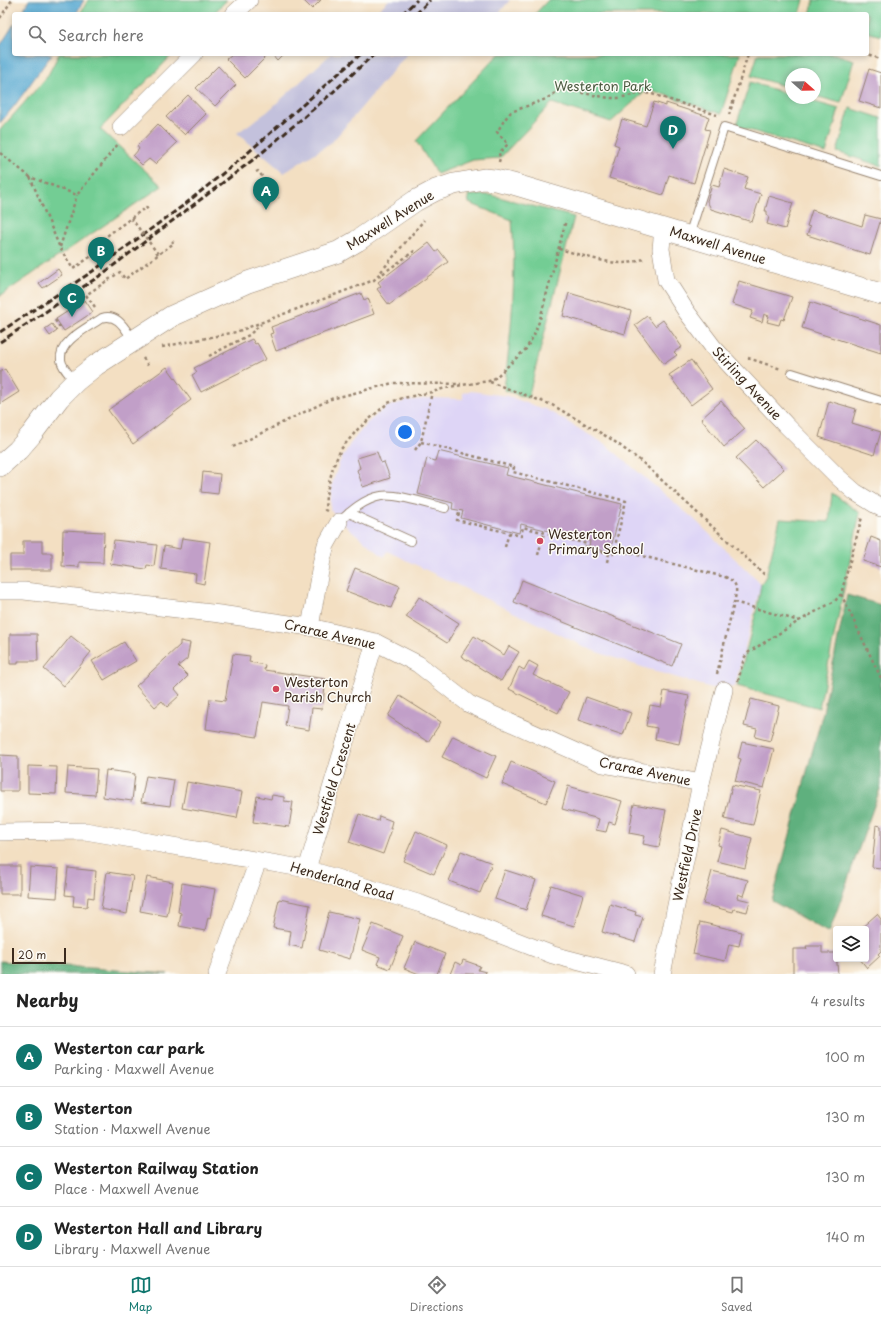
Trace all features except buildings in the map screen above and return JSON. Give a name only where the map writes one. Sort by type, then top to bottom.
[{"type":"street","points":[[236,12],[249,0]]},
{"type":"street","points":[[121,127],[192,56]]},
{"type":"street","name":"Maxwell Avenue","points":[[0,466],[31,436],[60,398],[76,381],[96,365],[172,316],[248,282],[338,252],[357,241],[415,201],[436,190],[472,180],[495,180],[571,200],[881,294]]},
{"type":"street","name":"Stirling Avenue","points":[[662,228],[661,249],[666,280],[686,311],[709,341],[786,425],[839,478],[855,492],[881,508]]},
{"type":"street","points":[[310,627],[326,545],[344,517]]},
{"type":"street","name":"Crarae Avenue","points":[[0,591],[24,590],[220,614],[310,627],[376,642],[418,664],[469,704],[603,764],[701,783]]},
{"type":"street","name":"Westfield Crescent","points":[[307,869],[376,642]]},
{"type":"street","name":"Westfield Drive","points":[[662,974],[701,783],[724,690]]},
{"type":"street","name":"Henderland Road","points":[[0,832],[85,831],[307,869],[421,904],[553,955],[626,974]]},
{"type":"street","points":[[217,974],[258,861]]},
{"type":"lane","points":[[690,236],[724,128],[881,176]]},
{"type":"lane","points":[[76,381],[63,367],[61,361],[63,346],[69,340],[102,318],[112,316],[118,319],[138,337]]},
{"type":"lane","points":[[792,373],[881,401]]},
{"type":"lane","points":[[344,517],[369,500],[381,496],[392,496],[445,508]]},
{"type":"lane","points":[[344,517],[411,541]]},
{"type":"path","points":[[0,18],[12,0]]},
{"type":"path","points":[[869,55],[881,59]]},
{"type":"path","points":[[724,128],[747,56]]},
{"type":"path","points":[[508,144],[497,132],[511,112],[546,99],[558,91],[567,90],[609,98],[618,98],[643,93],[652,94],[727,118]]},
{"type":"path","points":[[60,248],[77,195],[122,138],[121,127]]},
{"type":"path","points":[[0,153],[29,176],[77,195]]},
{"type":"path","points":[[256,172],[258,170],[279,198]]},
{"type":"path","points":[[29,176],[60,248],[73,269],[104,246],[100,241],[146,207],[149,212]]},
{"type":"path","points":[[324,510],[333,467],[341,449],[358,429],[388,403],[449,387],[489,381],[495,378],[526,349],[534,335],[540,319],[571,200]]},
{"type":"path","points":[[374,280],[429,214]]},
{"type":"path","points":[[131,218],[158,254]]},
{"type":"path","points":[[102,318],[86,295],[120,272],[125,278],[174,243],[172,241]]},
{"type":"path","points":[[138,337],[155,348],[236,332],[374,280],[417,249]]},
{"type":"path","points":[[559,249],[616,264],[634,262],[643,259]]},
{"type":"path","points":[[209,356],[250,335],[263,322]]},
{"type":"path","points":[[742,356],[792,373]]},
{"type":"path","points":[[144,360],[149,367]]},
{"type":"path","points":[[489,381],[552,405],[611,438],[642,462],[766,576]]},
{"type":"path","points":[[233,447],[331,399],[393,383],[466,384]]},
{"type":"path","points":[[415,450],[421,442],[432,392]]},
{"type":"path","points":[[421,442],[514,467],[513,472],[626,502],[613,554],[586,548],[587,544],[523,528],[521,536],[457,520],[458,513],[445,508]]},
{"type":"path","points":[[614,549],[725,577],[734,582],[736,585],[736,594],[716,682],[724,690],[736,688],[744,658],[749,652],[835,601],[841,594],[860,524]]},
{"type":"path","points":[[505,547],[509,532]]},
{"type":"path","points":[[538,555],[544,533]]},
{"type":"path","points":[[606,562],[609,553]]},
{"type":"path","points":[[841,594],[881,678]]},
{"type":"path","points":[[734,602],[799,621]]},
{"type":"shaded area","points":[[389,0],[510,0],[500,12],[376,12]]},
{"type":"shaded area","points":[[329,56],[405,56],[332,142],[284,173],[237,133],[267,112]]},
{"type":"shaded area","name":"Westerton Primary School","points":[[471,391],[507,396],[547,410],[605,444],[694,519],[761,584],[735,686],[712,688],[594,651],[387,551],[384,557],[351,530],[330,510],[332,484],[339,463],[350,444],[367,423],[386,407],[406,401],[431,398],[463,399],[463,393]]},
{"type":"green space","points":[[88,0],[227,0],[215,12],[81,12]]},
{"type":"green space","points":[[548,0],[804,0],[801,12],[537,12]]},
{"type":"green space","points":[[814,0],[881,0],[881,36],[869,33],[869,12],[811,12]]},
{"type":"green space","points":[[58,56],[171,56],[100,129],[162,186],[0,296],[0,130],[47,77]]},
{"type":"green space","name":"Westerton Park","points":[[497,56],[739,56],[721,114],[648,89],[611,122],[552,103],[500,158],[473,160],[437,174],[416,141]]},
{"type":"green space","points":[[757,56],[841,56],[854,60],[841,103],[821,98],[821,68],[785,68],[785,86],[751,76]]},
{"type":"green space","points":[[750,82],[785,93],[785,104],[821,104],[839,109],[826,153],[736,126]]},
{"type":"green space","points":[[850,108],[881,118],[881,166],[837,152]]},
{"type":"green space","points":[[468,195],[491,195],[574,217],[528,398],[504,390],[514,284],[512,220],[469,203]]},
{"type":"green space","points":[[832,493],[860,513],[819,708],[737,686],[757,608],[761,584],[766,576],[780,519],[829,522]]},
{"type":"green space","points":[[847,595],[881,605],[881,786],[829,933],[772,901],[823,712]]},
{"type":"green space","points":[[0,961],[168,974],[0,974]]},
{"type":"water","points":[[29,0],[84,0],[77,12],[22,12]]},
{"type":"water","points":[[12,27],[12,56],[51,56],[0,123],[0,46]]},
{"type":"railway","points":[[404,12],[417,0]]},
{"type":"railway","points":[[418,12],[430,0]]},
{"type":"railway","points":[[0,332],[93,271],[184,205],[243,157],[359,56]]},
{"type":"railway","points":[[0,342],[101,275],[258,156],[331,94],[372,56]]},
{"type":"place","name":"Westerton Hall and Library","points":[[673,149]]},
{"type":"place","name":"Westerton car park","points":[[266,210]]},
{"type":"place","name":"Westerton","points":[[101,270]]},
{"type":"place","name":"Westerton Railway Station","points":[[72,317]]},
{"type":"place","name":"Westerton Primary School","points":[[540,541]]},
{"type":"place","name":"Westerton Parish Church","points":[[276,689]]}]
